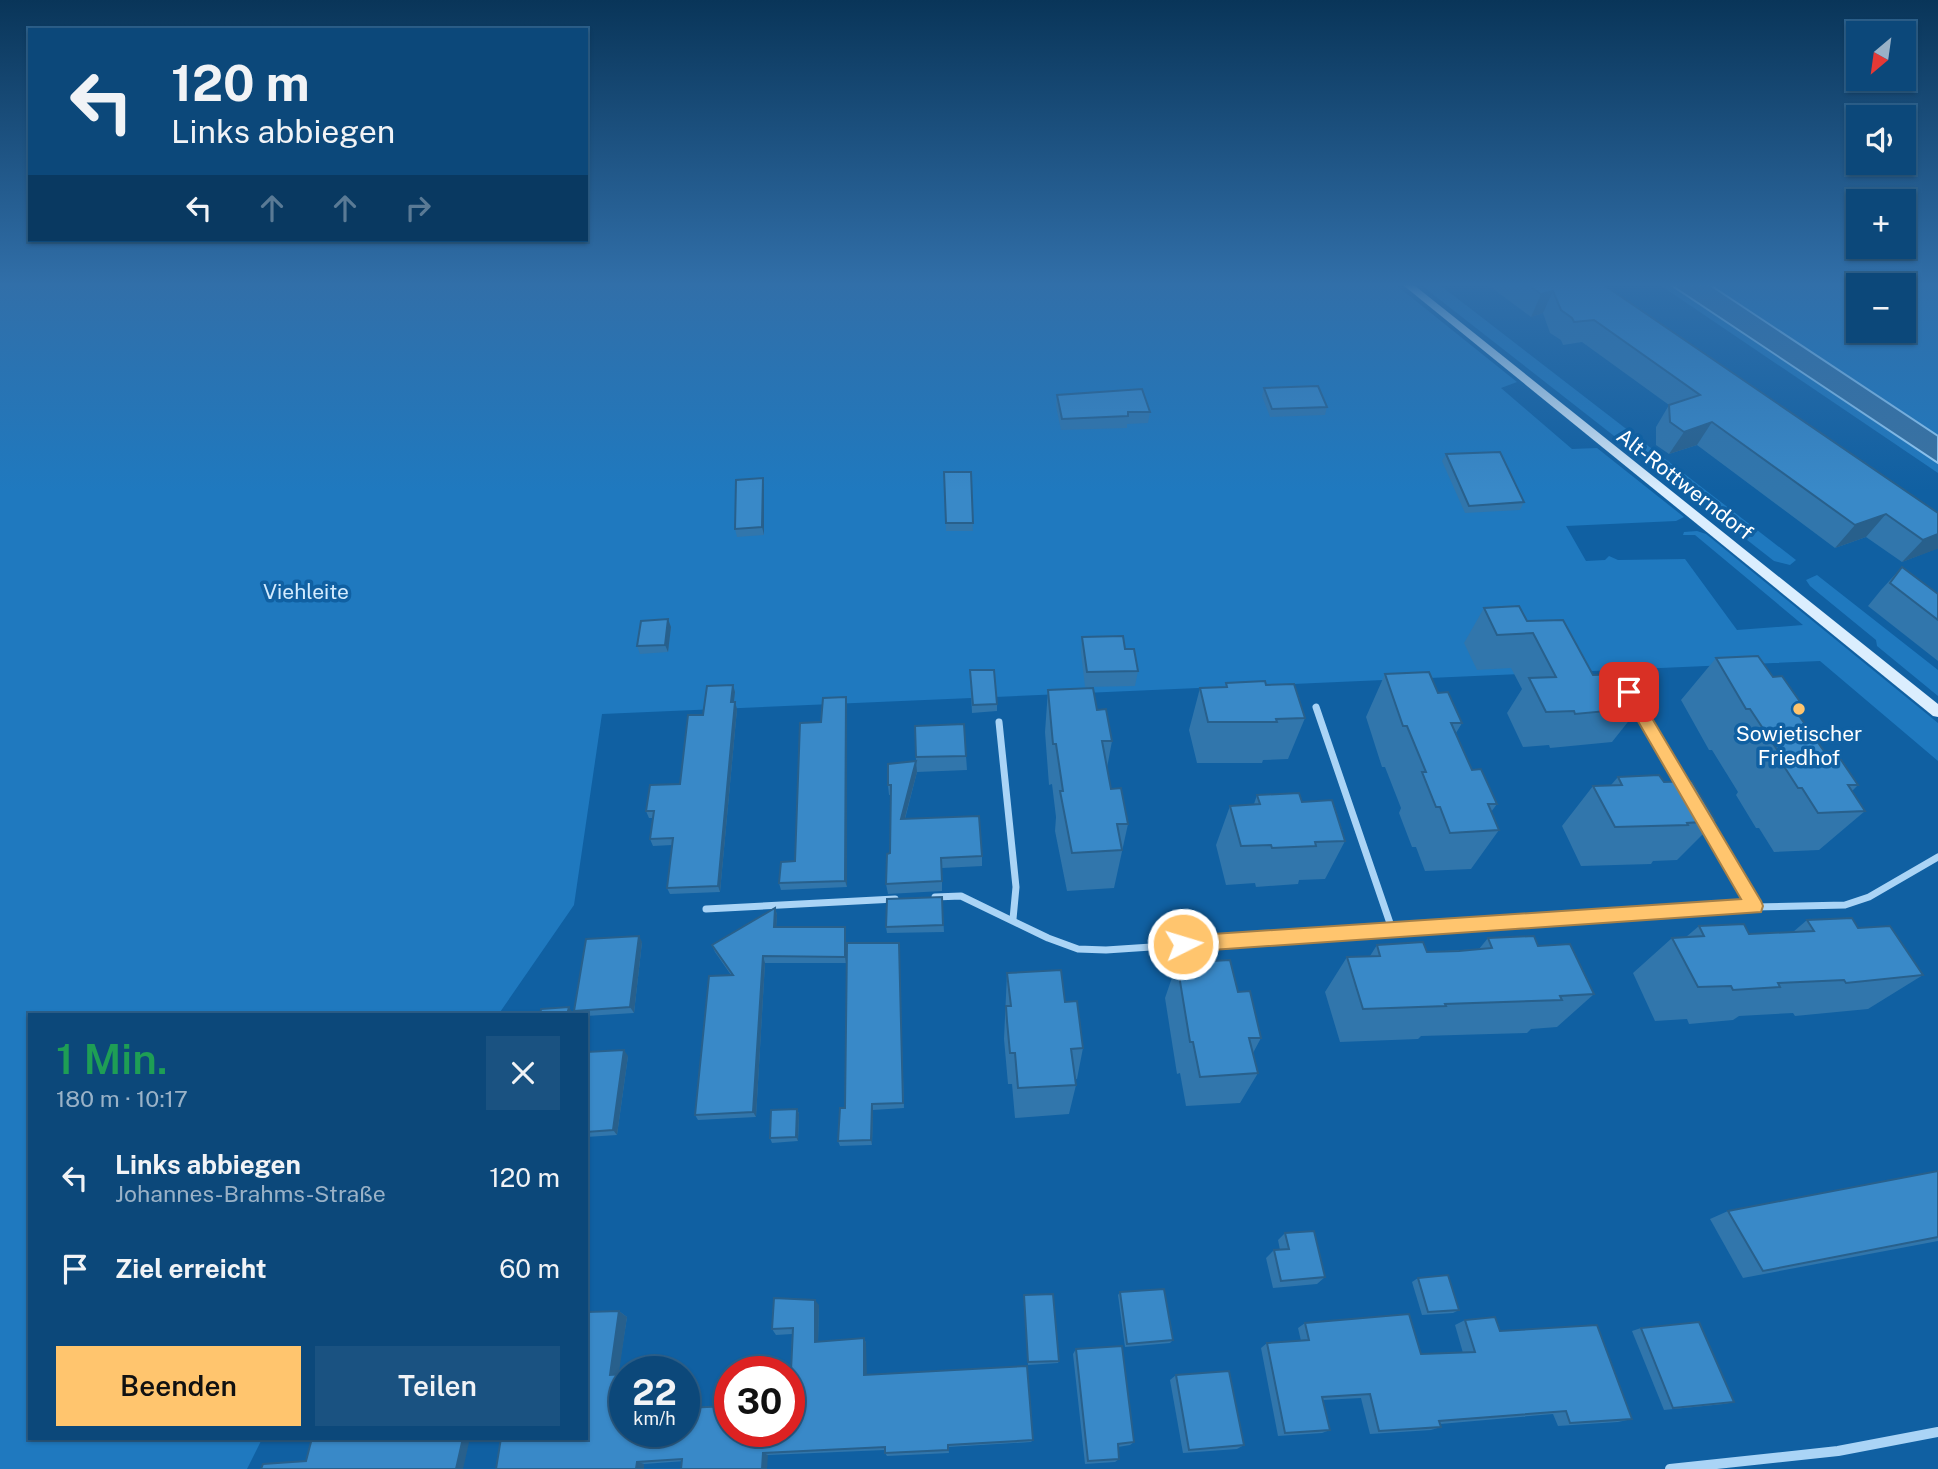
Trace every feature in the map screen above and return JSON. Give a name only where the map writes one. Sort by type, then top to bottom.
[{"type":"main road","name":"Alt-Rottwerndorf","points":[[1493,354],[1938,712]]},
{"type":"street","points":[[1629,692],[1689,795]]},
{"type":"street","points":[[1316,707],[1392,929]]},
{"type":"street","points":[[999,722],[1016,887],[1013,919]]},
{"type":"street","points":[[1702,817],[1754,906]]},
{"type":"street","points":[[920,898],[961,896],[1058,942],[1078,949],[1097,950],[1754,906],[1845,905],[1868,897],[1938,857]]},
{"type":"street","points":[[706,909],[907,899]]},
{"type":"street","points":[[1670,1469],[1781,1458],[1902,1441],[1938,1432]]},
{"type":"green space","name":"Viehleite","points":[[0,354],[1482,354],[1517,382],[1501,388],[1572,449],[1597,448],[1684,517],[1676,521],[1566,526],[1586,561],[1605,560],[1609,556],[1618,560],[1685,559],[1737,630],[1803,625],[1695,535],[1683,535],[1684,532],[1697,531],[1706,534],[1938,723],[1938,761],[1820,661],[602,714],[574,905],[499,1013],[28,1013],[28,1440],[262,1440],[247,1469],[0,1469]]},
{"type":"green space","points":[[1509,354],[1529,354],[1796,560],[1790,565],[1774,561]]},
{"type":"green space","points":[[1761,354],[1774,354],[1938,463],[1938,473]]},
{"type":"green space","points":[[1814,354],[1938,354],[1938,436]]},
{"type":"green space","points":[[1817,575],[1938,670],[1938,696],[1810,586],[1806,580]]},
{"type":"shaded area","points":[[1774,354],[1814,354],[1938,436],[1938,463]]},
{"type":"building","points":[[1641,354],[1704,354],[1938,513],[1938,534],[1923,540],[1886,514],[1855,525],[1712,422],[1684,432],[1670,422],[1669,405],[1700,395]]},
{"type":"building","points":[[1318,386],[1327,407],[1272,409],[1264,388]]},
{"type":"building","points":[[1142,389],[1150,412],[1128,412],[1128,416],[1062,419],[1057,395]]},
{"type":"building","points":[[1500,452],[1524,502],[1469,506],[1446,454]]},
{"type":"building","points":[[944,472],[971,472],[973,523],[946,523]]},
{"type":"building","points":[[763,478],[762,527],[735,529],[736,480]]},
{"type":"building","points":[[1902,567],[1938,594],[1938,620],[1890,583]]},
{"type":"building","points":[[1519,606],[1527,621],[1563,620],[1593,675],[1620,674],[1639,708],[1575,714],[1574,711],[1546,712],[1529,678],[1556,677],[1533,633],[1497,635],[1484,608]]},
{"type":"building","points":[[668,619],[665,645],[637,646],[641,621]]},
{"type":"building","points":[[1123,636],[1125,649],[1134,649],[1138,671],[1087,672],[1082,637]]},
{"type":"building","points":[[1758,656],[1773,677],[1782,676],[1803,706],[1793,707],[1824,751],[1835,751],[1858,785],[1848,785],[1865,811],[1818,813],[1802,788],[1798,788],[1776,754],[1780,754],[1750,709],[1746,709],[1716,658]]},
{"type":"building","points":[[970,670],[994,670],[997,704],[973,705]]},
{"type":"building","points":[[1429,672],[1438,693],[1448,692],[1462,723],[1451,723],[1472,770],[1481,769],[1497,804],[1488,804],[1499,830],[1450,833],[1440,807],[1436,807],[1422,772],[1426,772],[1407,726],[1403,726],[1385,674]]},
{"type":"building","points":[[1265,681],[1266,685],[1294,684],[1305,718],[1276,719],[1277,722],[1208,722],[1200,688],[1227,687],[1226,683]]},
{"type":"building","points":[[733,685],[731,702],[735,702],[718,886],[667,888],[673,838],[650,839],[654,811],[646,811],[650,785],[680,784],[688,715],[703,715],[707,686]]},
{"type":"building","points":[[1093,688],[1097,710],[1106,709],[1112,741],[1102,741],[1111,789],[1121,788],[1128,824],[1117,824],[1122,850],[1072,853],[1060,791],[1063,791],[1056,744],[1053,744],[1048,690]]},
{"type":"building","points":[[846,697],[845,881],[779,883],[781,862],[795,861],[800,723],[821,722],[823,698]]},
{"type":"building","points":[[964,724],[966,756],[916,757],[915,726]]},
{"type":"building","points":[[916,761],[901,819],[979,816],[982,856],[941,858],[942,881],[886,884],[887,854],[890,853],[891,785],[888,785],[888,764]]},
{"type":"building","points":[[1659,775],[1664,782],[1692,781],[1716,821],[1687,823],[1688,825],[1615,827],[1593,786],[1622,785],[1618,777]]},
{"type":"building","points":[[1299,793],[1302,802],[1332,800],[1345,841],[1315,842],[1316,846],[1241,846],[1230,806],[1260,804],[1257,795]]},
{"type":"building","points":[[942,897],[943,925],[886,927],[887,899]]},
{"type":"building","points":[[775,908],[774,927],[845,927],[845,957],[763,956],[753,1112],[695,1115],[709,976],[733,975],[712,945]]},
{"type":"building","points":[[1852,918],[1858,928],[1890,926],[1923,975],[1846,983],[1844,980],[1778,983],[1780,987],[1733,990],[1731,986],[1698,987],[1672,938],[1704,936],[1699,926],[1744,924],[1749,934],[1814,931],[1807,920]]},
{"type":"building","points":[[639,936],[630,1007],[574,1011],[586,939]]},
{"type":"building","points":[[1534,936],[1538,946],[1570,944],[1594,994],[1560,996],[1562,1000],[1363,1009],[1347,957],[1380,956],[1377,945],[1423,942],[1427,952],[1459,951],[1492,948],[1488,938]]},
{"type":"building","points":[[847,943],[899,943],[903,1103],[872,1104],[871,1140],[838,1141],[840,1108],[845,1108]]},
{"type":"building","points":[[1230,960],[1238,992],[1250,991],[1261,1038],[1249,1038],[1258,1073],[1200,1077],[1193,1042],[1190,1042],[1177,963]]},
{"type":"building","points":[[1061,970],[1065,1002],[1077,1001],[1083,1048],[1071,1049],[1076,1085],[1018,1088],[1015,1053],[1010,1053],[1006,1006],[1011,1006],[1007,973]]},
{"type":"building","points":[[569,1007],[568,1013],[540,1013],[541,1009]]},
{"type":"building","points":[[624,1050],[613,1130],[588,1132],[588,1052]]},
{"type":"building","points":[[797,1109],[796,1137],[770,1138],[771,1110]]},
{"type":"building","points":[[1938,1171],[1938,1237],[1763,1271],[1728,1211]]},
{"type":"building","points":[[1314,1231],[1325,1277],[1281,1281],[1274,1250],[1289,1249],[1285,1233]]},
{"type":"building","points":[[1448,1275],[1459,1310],[1428,1312],[1418,1278]]},
{"type":"building","points":[[1164,1289],[1173,1340],[1127,1344],[1120,1292]]},
{"type":"building","points":[[1053,1294],[1059,1361],[1028,1362],[1024,1295]]},
{"type":"building","points":[[774,1298],[815,1300],[815,1342],[864,1338],[864,1375],[1027,1366],[1033,1440],[948,1445],[948,1450],[885,1453],[885,1447],[763,1453],[762,1469],[681,1469],[682,1459],[637,1462],[636,1469],[496,1469],[501,1440],[588,1440],[588,1312],[619,1311],[613,1356],[609,1356],[609,1447],[700,1447],[700,1407],[714,1407],[714,1447],[805,1447],[805,1356],[792,1356],[793,1328],[772,1329]]},
{"type":"building","points":[[1409,1314],[1421,1354],[1475,1352],[1465,1320],[1495,1317],[1500,1331],[1597,1325],[1632,1419],[1570,1423],[1566,1411],[1439,1421],[1441,1427],[1379,1431],[1370,1394],[1322,1397],[1330,1430],[1285,1433],[1267,1343],[1309,1340],[1305,1323]]},
{"type":"building","points":[[1699,1322],[1734,1402],[1673,1408],[1641,1328]]},
{"type":"building","points":[[1122,1346],[1134,1442],[1118,1444],[1119,1459],[1088,1461],[1076,1349]]},
{"type":"building","points":[[1229,1371],[1244,1445],[1189,1450],[1176,1375]]},
{"type":"building","points":[[311,1440],[463,1440],[456,1469],[261,1469],[263,1464],[306,1461]]},
{"type":"place","name":"Sowjetischer Friedhof","points":[[1799,709]]},
{"type":"route","points":[[1183,944],[1754,906],[1629,692]]}]
